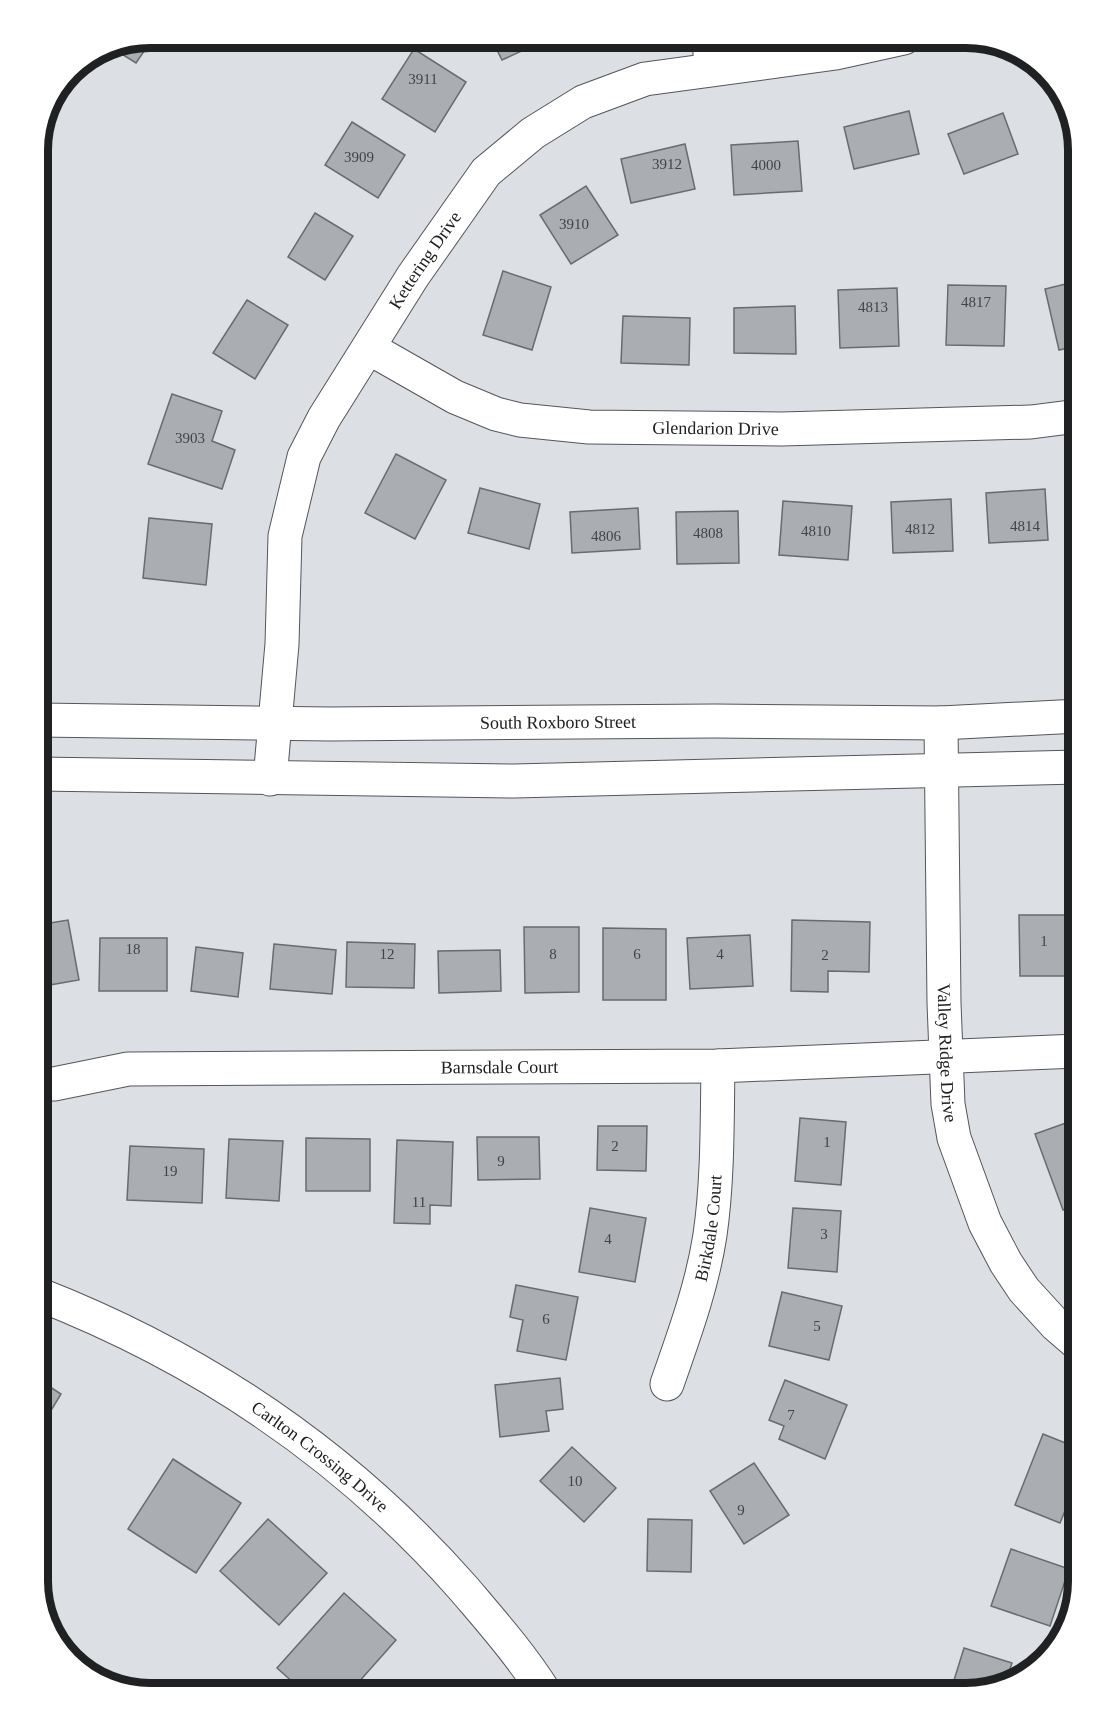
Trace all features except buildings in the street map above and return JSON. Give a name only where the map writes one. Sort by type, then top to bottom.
[{"type":"street","name":"Kettering Drive","points":[[270,779],[282,644],[285,536],[302,469],[324,418],[450,219],[494,165],[533,133],[583,102],[710,53],[836,53],[859,48]]},
{"type":"street","name":"Glendarion Drive","points":[[369,348],[455,398],[496,414],[520,420],[590,427],[782,429],[1031,422],[1068,417]]},
{"type":"street","name":"South Roxboro Street","points":[[48,720],[274,724],[715,721],[940,723],[1068,717]]},
{"type":"street","name":"Valley Ridge Drive","points":[[940,723],[944,1003],[948,1104],[954,1138],[985,1223],[1024,1290],[1068,1335]]},
{"type":"street","points":[[48,774],[514,781],[1068,767]]},
{"type":"street","name":"Barnsdale Court","points":[[54,1084],[128,1069],[718,1066],[1068,1051]]},
{"type":"street","name":"Birkdale Court","points":[[667,1384],[696,1299],[710,1235],[716,1171],[718,1066]]},
{"type":"street","name":"Carlton Crossing Drive","points":[[48,1298],[160,1348],[226,1386],[299,1434],[370,1493],[432,1553],[490,1619],[538,1683]]}]
